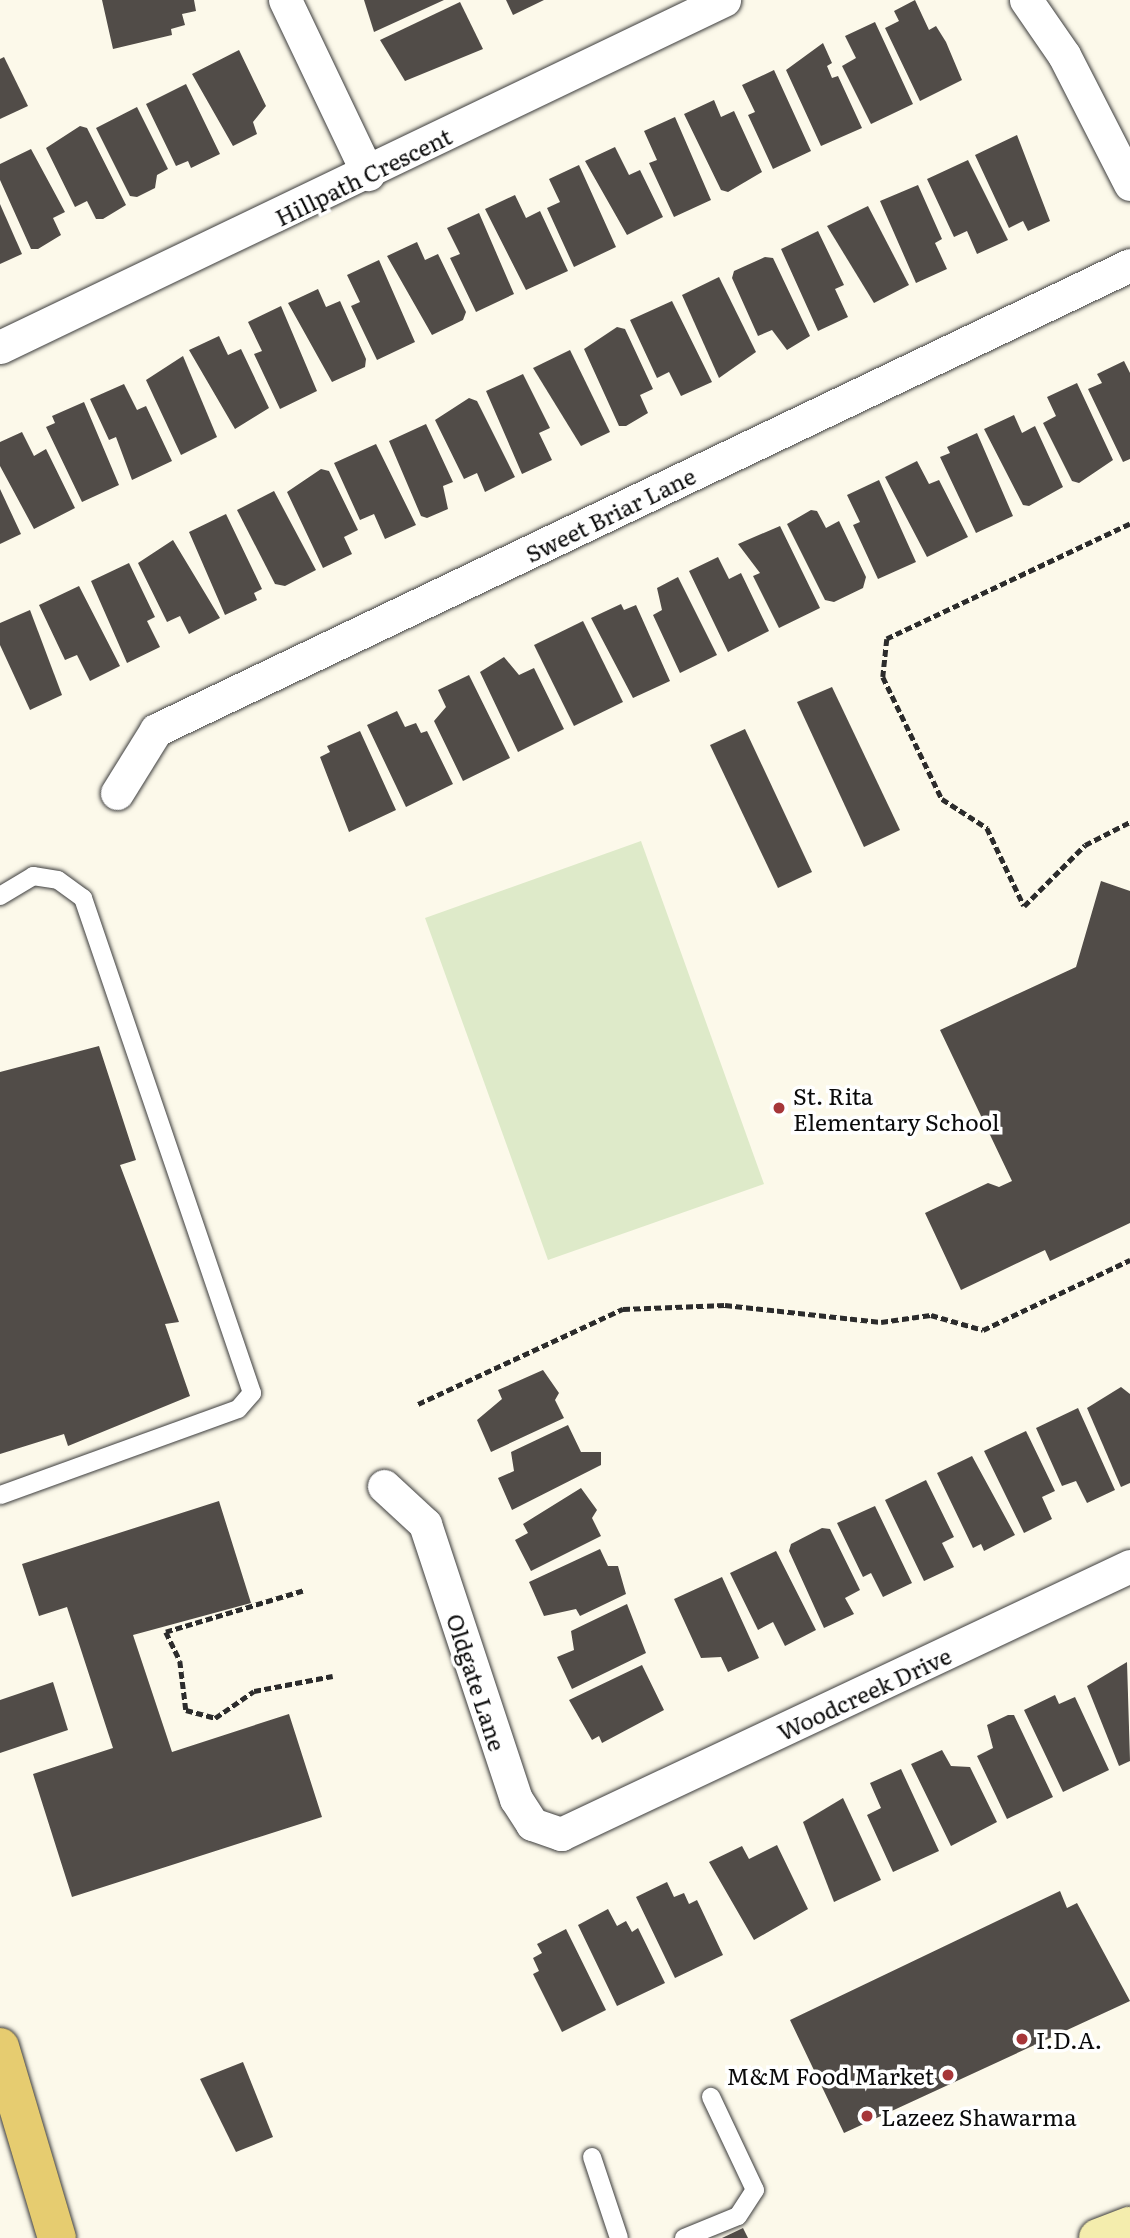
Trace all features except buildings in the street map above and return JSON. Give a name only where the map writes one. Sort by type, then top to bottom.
[{"type":"main road","points":[[0,2047],[57,2238]]},
{"type":"main road","points":[[1098,2238],[1130,2226]]},
{"type":"street","points":[[285,0],[368,174]]},
{"type":"street","name":"Hillpath Crescent","points":[[0,347],[368,174],[724,0]]},
{"type":"street","points":[[1026,0],[1064,55],[1130,184]]},
{"type":"street","name":"Sweet Briar Lane","points":[[117,793],[156,730],[1130,265]]},
{"type":"street","name":"Oldgate Lane","points":[[384,1486],[425,1524],[516,1799],[532,1824],[561,1834],[597,1819]]},
{"type":"street","name":"Woodcreek Drive","points":[[597,1819],[1130,1566]]},
{"type":"lane","points":[[0,895],[33,876],[58,880],[82,898],[252,1393],[238,1409],[0,1495]]},
{"type":"lane","points":[[684,2238],[738,2216],[755,2190],[711,2097]]},
{"type":"lane","points":[[592,2157],[619,2238]]},
{"type":"path","points":[[1130,524],[887,639],[883,677],[942,799],[987,828],[1024,906],[1085,845],[1130,822]]},
{"type":"path","points":[[418,1404],[623,1309],[724,1305],[881,1322],[931,1315],[983,1330],[1130,1260]]},
{"type":"path","points":[[303,1591],[166,1632],[180,1661],[186,1710],[215,1718],[254,1691],[333,1676]]},
{"type":"green space","points":[[641,841],[764,1184],[548,1260],[425,918]]},
{"type":"place","name":"St. Rita Elementary School","points":[[779,1108]]},
{"type":"place","name":"I.D.A.","points":[[1022,2039]]},
{"type":"place","name":"M&M Food Market","points":[[948,2075]]},
{"type":"place","name":"Lazeez Shawarma","points":[[867,2116]]}]
